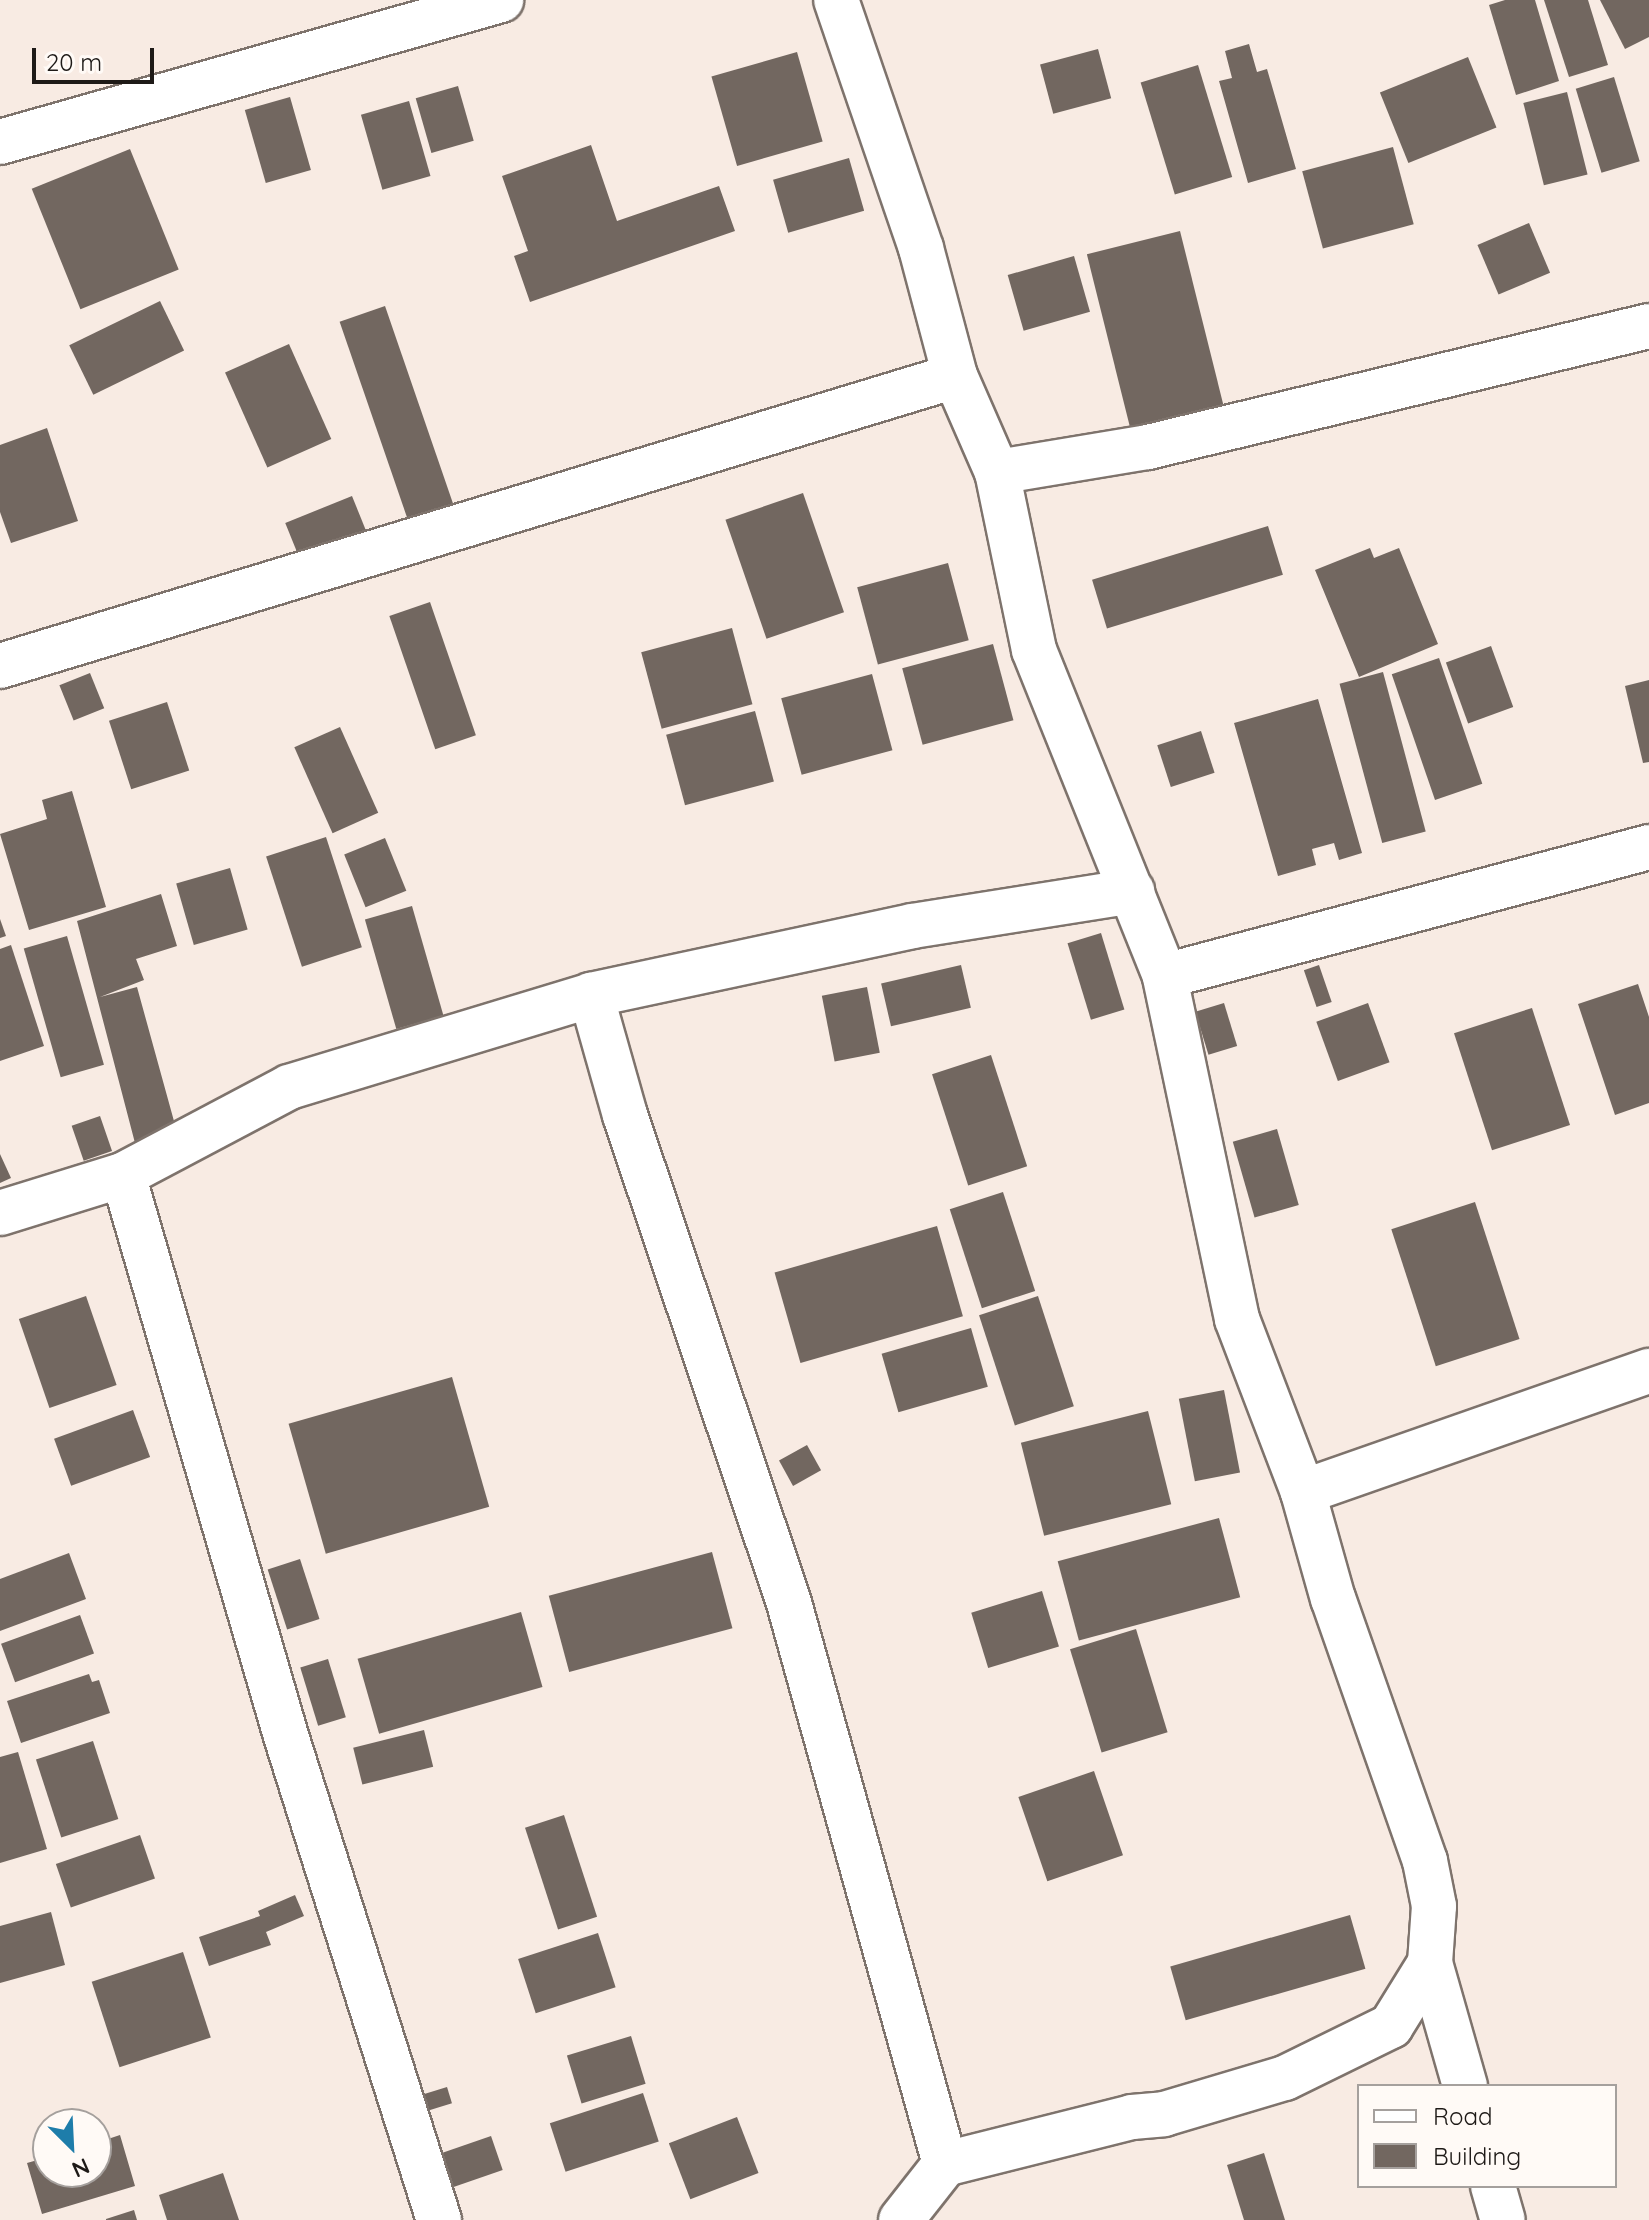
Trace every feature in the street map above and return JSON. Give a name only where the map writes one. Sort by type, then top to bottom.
[{"type":"street","points":[[0,142],[501,0]]},
{"type":"street","points":[[847,2],[921,248],[955,376],[997,472],[1034,650],[1165,976],[1237,1319],[1303,1492],[1333,1599],[1425,1861],[1434,1906],[1430,1963],[1464,2084]]},
{"type":"street","points":[[997,472],[1148,447],[1649,326]]},
{"type":"street","points":[[0,666],[955,376]]},
{"type":"street","points":[[1165,976],[1649,847]]},
{"type":"street","points":[[0,1213],[123,1175],[289,1087],[591,995],[912,926],[1132,891]]},
{"type":"street","points":[[591,995],[630,1130],[789,1603],[945,2164]]},
{"type":"street","points":[[123,1175],[286,1736],[439,2220]]},
{"type":"street","points":[[1303,1492],[1649,1371]]},
{"type":"street","points":[[901,2220],[945,2164],[1132,2117],[1164,2114],[1285,2078],[1391,2026],[1430,1963]]},
{"type":"street","points":[[1494,2188],[1503,2220]]},
{"type":"building","points":[[1505,0],[1535,0],[1559,81],[1516,95],[1489,5]]},
{"type":"building","points":[[1544,0],[1588,0],[1608,65],[1569,77]]},
{"type":"building","points":[[1600,0],[1649,0],[1649,37],[1625,49]]},
{"type":"building","points":[[1249,44],[1257,72],[1267,69],[1296,169],[1248,183],[1219,81],[1232,78],[1225,51]]},
{"type":"building","points":[[1098,49],[1111,98],[1053,114],[1040,65]]},
{"type":"building","points":[[797,52],[823,141],[737,166],[711,77]]},
{"type":"building","points":[[1468,57],[1496,127],[1408,163],[1380,93]]},
{"type":"building","points":[[1198,65],[1232,177],[1175,194],[1141,83]]},
{"type":"building","points":[[1614,77],[1640,161],[1601,173],[1576,89]]},
{"type":"building","points":[[458,86],[474,141],[431,153],[416,98]]},
{"type":"building","points":[[1567,92],[1588,174],[1544,185],[1523,103]]},
{"type":"building","points":[[290,97],[311,170],[266,183],[245,110]]},
{"type":"building","points":[[409,101],[430,176],[382,190],[361,115]]},
{"type":"building","points":[[591,145],[617,221],[719,186],[735,231],[530,302],[514,256],[528,251],[502,176]]},
{"type":"building","points":[[1393,147],[1414,224],[1323,249],[1302,171]]},
{"type":"building","points":[[130,149],[179,270],[80,309],[32,189]]},
{"type":"building","points":[[849,158],[864,211],[788,233],[773,180]]},
{"type":"building","points":[[1529,223],[1550,273],[1499,295],[1477,245]]},
{"type":"building","points":[[1180,231],[1224,409],[1131,432],[1087,254]]},
{"type":"building","points":[[1074,256],[1090,312],[1024,331],[1008,275]]},
{"type":"building","points":[[160,301],[184,350],[93,395],[69,345]]},
{"type":"building","points":[[385,306],[453,505],[408,520],[340,322]]},
{"type":"building","points":[[289,344],[331,439],[267,467],[225,372]]},
{"type":"building","points":[[47,428],[78,521],[11,543],[0,512],[0,445]]},
{"type":"building","points":[[803,493],[844,612],[766,639],[725,520]]},
{"type":"building","points":[[352,496],[367,534],[301,561],[285,523]]},
{"type":"building","points":[[1268,526],[1283,575],[1107,629],[1092,580]]},
{"type":"building","points":[[1370,548],[1374,558],[1399,548],[1438,644],[1359,677],[1315,570]]},
{"type":"building","points":[[948,563],[969,640],[878,665],[857,587]]},
{"type":"building","points":[[430,602],[476,735],[435,749],[389,616]]},
{"type":"building","points":[[732,628],[752,704],[662,729],[641,652]]},
{"type":"building","points":[[993,644],[1013,720],[923,745],[902,668]]},
{"type":"building","points":[[1491,646],[1513,707],[1468,723],[1446,662]]},
{"type":"building","points":[[1439,658],[1482,784],[1435,800],[1392,674]]},
{"type":"building","points":[[1383,672],[1426,831],[1382,843],[1340,684]]},
{"type":"building","points":[[90,673],[104,708],[74,721],[59,685]]},
{"type":"building","points":[[872,674],[892,750],[802,775],[781,698]]},
{"type":"building","points":[[1649,680],[1649,762],[1643,763],[1625,686]]},
{"type":"building","points":[[1318,699],[1362,853],[1339,860],[1334,843],[1312,849],[1316,865],[1278,876],[1234,723]]},
{"type":"building","points":[[167,702],[189,770],[131,789],[109,721]]},
{"type":"building","points":[[755,711],[774,782],[685,805],[666,735]]},
{"type":"building","points":[[340,727],[378,813],[333,833],[294,747]]},
{"type":"building","points":[[1201,731],[1215,773],[1171,787],[1157,745]]},
{"type":"building","points":[[72,791],[106,907],[29,930],[0,834],[47,819],[42,800]]},
{"type":"building","points":[[326,837],[362,947],[302,967],[266,856]]},
{"type":"building","points":[[385,838],[406,891],[366,907],[344,854]]},
{"type":"building","points":[[230,868],[248,930],[194,945],[176,883]]},
{"type":"building","points":[[161,894],[177,946],[136,959],[144,980],[100,997],[137,987],[177,1132],[135,1143],[77,921]]},
{"type":"building","points":[[412,906],[443,1016],[396,1029],[365,920]]},
{"type":"building","points":[[0,919],[6,936],[0,938]]},
{"type":"building","points":[[1101,933],[1124,1010],[1091,1020],[1068,943]]},
{"type":"building","points":[[67,936],[104,1065],[61,1077],[24,948]]},
{"type":"building","points":[[11,945],[44,1046],[0,1061],[0,949]]},
{"type":"building","points":[[961,965],[971,1008],[891,1026],[881,983]]},
{"type":"building","points":[[1319,965],[1332,1002],[1317,1007],[1304,970]]},
{"type":"building","points":[[1638,984],[1649,1017],[1649,1103],[1615,1115],[1578,1004]]},
{"type":"building","points":[[867,987],[880,1053],[835,1062],[822,996]]},
{"type":"building","points":[[1224,1003],[1237,1046],[1208,1055],[1195,1012]]},
{"type":"building","points":[[1368,1003],[1390,1062],[1338,1081],[1316,1022]]},
{"type":"building","points":[[1532,1008],[1570,1125],[1492,1150],[1454,1033]]},
{"type":"building","points":[[991,1055],[1027,1166],[968,1185],[932,1074]]},
{"type":"building","points":[[100,1116],[112,1151],[84,1161],[72,1126]]},
{"type":"building","points":[[1277,1129],[1299,1205],[1255,1218],[1233,1142]]},
{"type":"building","points":[[0,1154],[11,1178],[0,1183]]},
{"type":"building","points":[[1003,1192],[1035,1291],[982,1308],[950,1209]]},
{"type":"building","points":[[1475,1202],[1519,1339],[1436,1366],[1391,1229]]},
{"type":"building","points":[[937,1226],[963,1316],[800,1363],[775,1273]]},
{"type":"building","points":[[86,1296],[117,1385],[49,1408],[19,1319]]},
{"type":"building","points":[[1038,1296],[1074,1406],[1015,1425],[979,1315]]},
{"type":"building","points":[[971,1328],[988,1387],[898,1412],[882,1354]]},
{"type":"building","points":[[452,1377],[489,1507],[326,1554],[289,1424]]},
{"type":"building","points":[[1224,1390],[1240,1472],[1195,1481],[1179,1399]]},
{"type":"building","points":[[133,1410],[150,1457],[71,1486],[54,1439]]},
{"type":"building","points":[[1148,1411],[1171,1504],[1044,1536],[1021,1443]]},
{"type":"building","points":[[807,1445],[821,1470],[793,1486],[779,1461]]},
{"type":"building","points":[[1219,1518],[1240,1597],[1079,1640],[1058,1561]]},
{"type":"building","points":[[712,1552],[732,1628],[569,1672],[549,1596]]},
{"type":"building","points":[[69,1553],[86,1599],[0,1631],[0,1579]]},
{"type":"building","points":[[300,1559],[319,1619],[287,1629],[268,1570]]},
{"type":"building","points":[[1042,1591],[1059,1646],[988,1668],[971,1613]]},
{"type":"building","points":[[521,1612],[542,1687],[379,1734],[358,1659]]},
{"type":"building","points":[[80,1615],[94,1654],[15,1682],[1,1644]]},
{"type":"building","points":[[1136,1629],[1168,1732],[1102,1752],[1070,1649]]},
{"type":"building","points":[[328,1659],[346,1717],[318,1726],[300,1667]]},
{"type":"building","points":[[89,1674],[92,1682],[99,1680],[110,1713],[21,1743],[7,1701]]},
{"type":"building","points":[[424,1730],[433,1767],[362,1785],[353,1748]]},
{"type":"building","points":[[93,1741],[118,1819],[61,1838],[36,1760]]},
{"type":"building","points":[[18,1752],[47,1849],[0,1863],[0,1757]]},
{"type":"building","points":[[1094,1771],[1123,1855],[1047,1881],[1018,1797]]},
{"type":"building","points":[[564,1815],[597,1917],[558,1929],[525,1828]]},
{"type":"building","points":[[140,1835],[155,1878],[71,1907],[56,1864]]},
{"type":"building","points":[[295,1895],[304,1916],[266,1932],[271,1945],[209,1966],[199,1937],[260,1916],[258,1911]]},
{"type":"building","points":[[51,1912],[65,1965],[0,1983],[0,1926]]},
{"type":"building","points":[[1350,1915],[1365,1969],[1186,2020],[1170,1967]]},
{"type":"building","points":[[598,1933],[616,1987],[536,2013],[518,1959]]},
{"type":"building","points":[[183,1952],[211,2038],[120,2067],[92,1982]]},
{"type":"building","points":[[631,2036],[646,2084],[582,2103],[567,2056]]},
{"type":"building","points":[[447,2087],[452,2103],[420,2113],[415,2097]]},
{"type":"building","points":[[643,2093],[659,2142],[566,2172],[550,2123]]},
{"type":"building","points":[[737,2117],[759,2173],[690,2199],[669,2143]]},
{"type":"building","points":[[120,2135],[135,2186],[42,2214],[34,2188],[112,2188],[112,2138]]},
{"type":"building","points":[[491,2136],[503,2170],[441,2191],[430,2157]]},
{"type":"building","points":[[1264,2153],[1285,2220],[1244,2220],[1227,2165]]},
{"type":"building","points":[[32,2162],[32,2180],[27,2163]]},
{"type":"building","points":[[223,2173],[239,2220],[167,2220],[159,2195]]},
{"type":"building","points":[[134,2210],[137,2220],[106,2220],[106,2219]]}]
